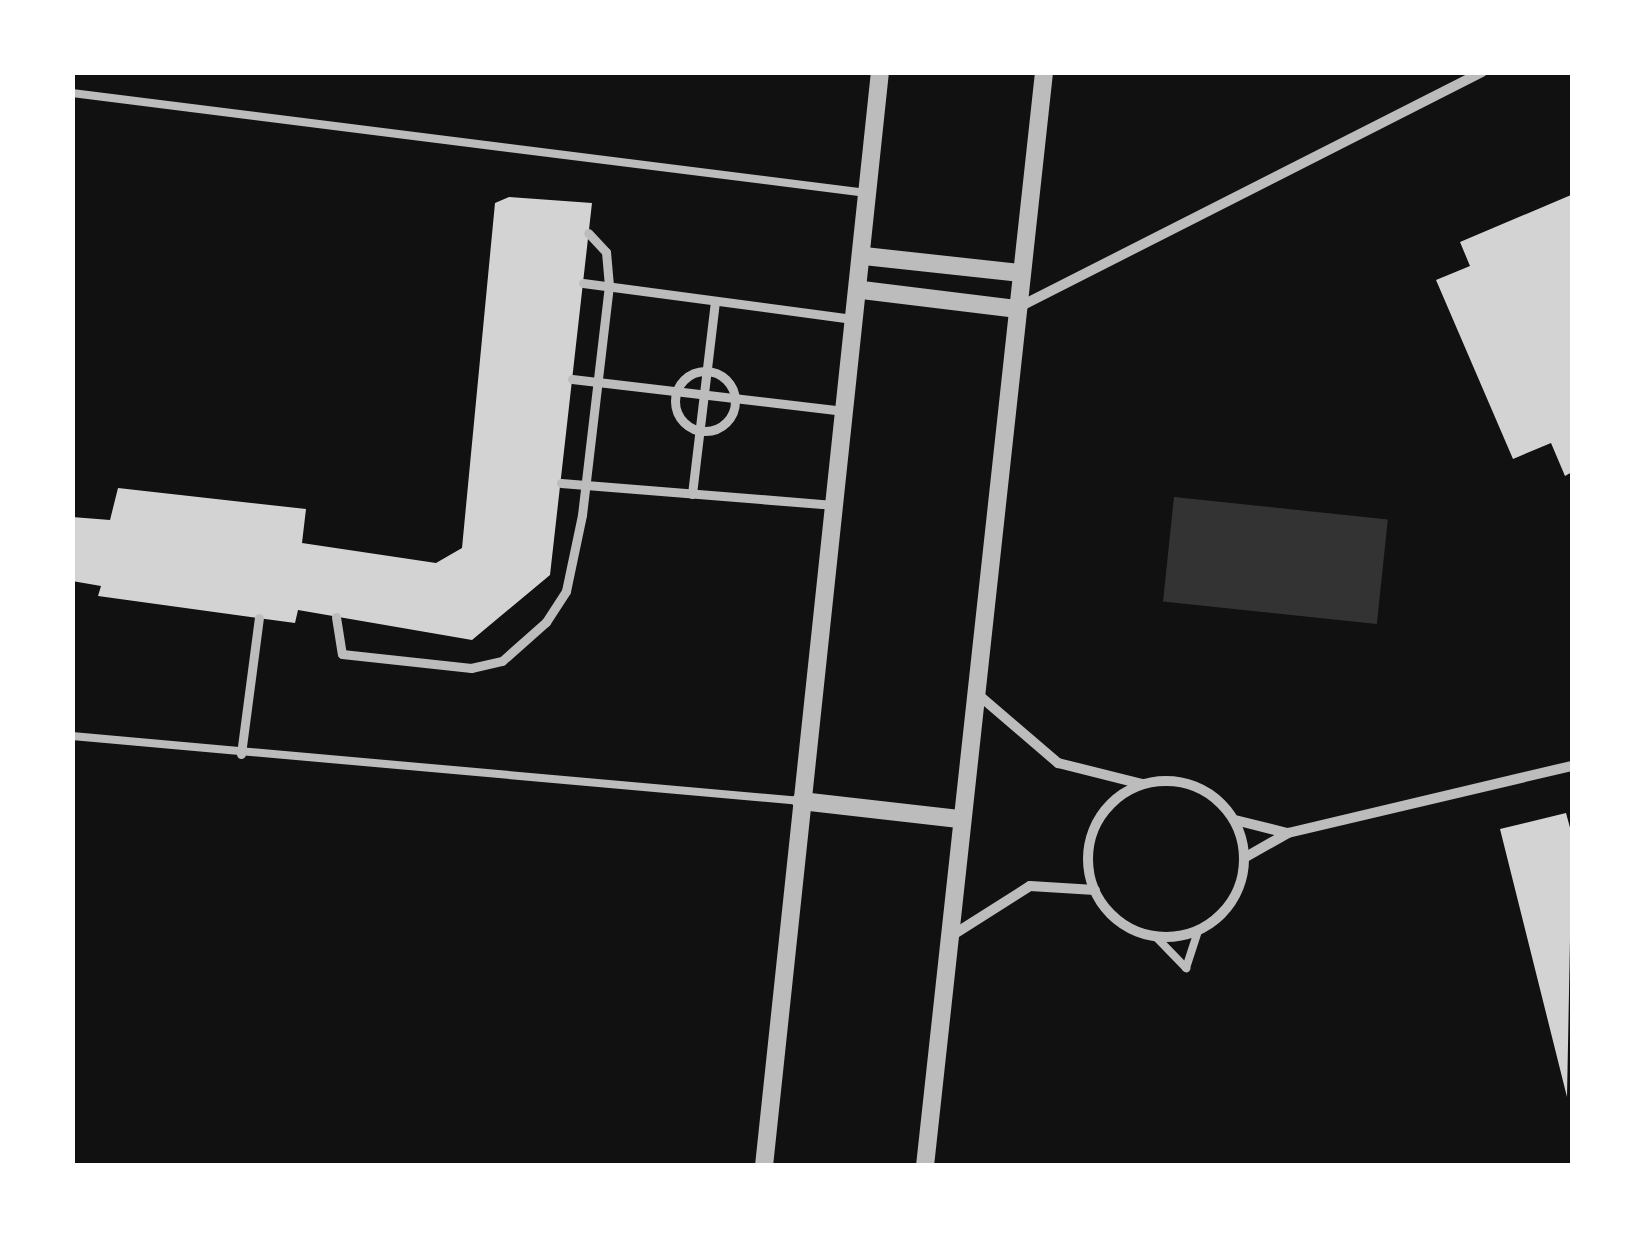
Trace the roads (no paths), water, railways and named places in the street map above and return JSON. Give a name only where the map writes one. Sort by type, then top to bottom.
[{"type":"street","points":[[764,1166],[862,290],[880,72]]},
{"type":"street","points":[[924,1166],[959,819],[1044,72]]},
{"type":"street","points":[[862,290],[1016,308],[1482,72]]},
{"type":"street","points":[[336,617],[342,654],[471,668],[502,662],[566,591],[584,485],[609,286],[606,252],[588,233]]},
{"type":"street","points":[[864,256],[1021,273]]},
{"type":"street","points":[[583,283],[858,320]]},
{"type":"street","points":[[692,494],[715,301]]},
{"type":"street","points":[[706,370],[728,381],[735,402],[722,426],[700,431],[680,418],[675,396],[686,377],[706,370]]},
{"type":"street","points":[[572,379],[703,400],[847,412]]},
{"type":"street","points":[[561,483],[836,505]]},
{"type":"street","points":[[241,754],[258,618]]},
{"type":"street","points":[[974,690],[1058,763],[1144,784],[1195,786],[1235,820],[1288,833]]},
{"type":"street","points":[[1244,858],[1288,833],[1572,766]]},
{"type":"street","points":[[1144,784],[1113,801],[1092,834],[1096,890],[1119,921],[1154,936],[1198,930],[1236,895],[1244,858],[1235,820]]},
{"type":"street","points":[[802,801],[959,819]]},
{"type":"street","points":[[947,939],[1030,886],[1096,890]]},
{"type":"lane","points":[[72,93],[867,193]]},
{"type":"lane","points":[[72,736],[802,801]]},
{"type":"lane","points":[[1154,936],[1186,968],[1198,930]]}]
